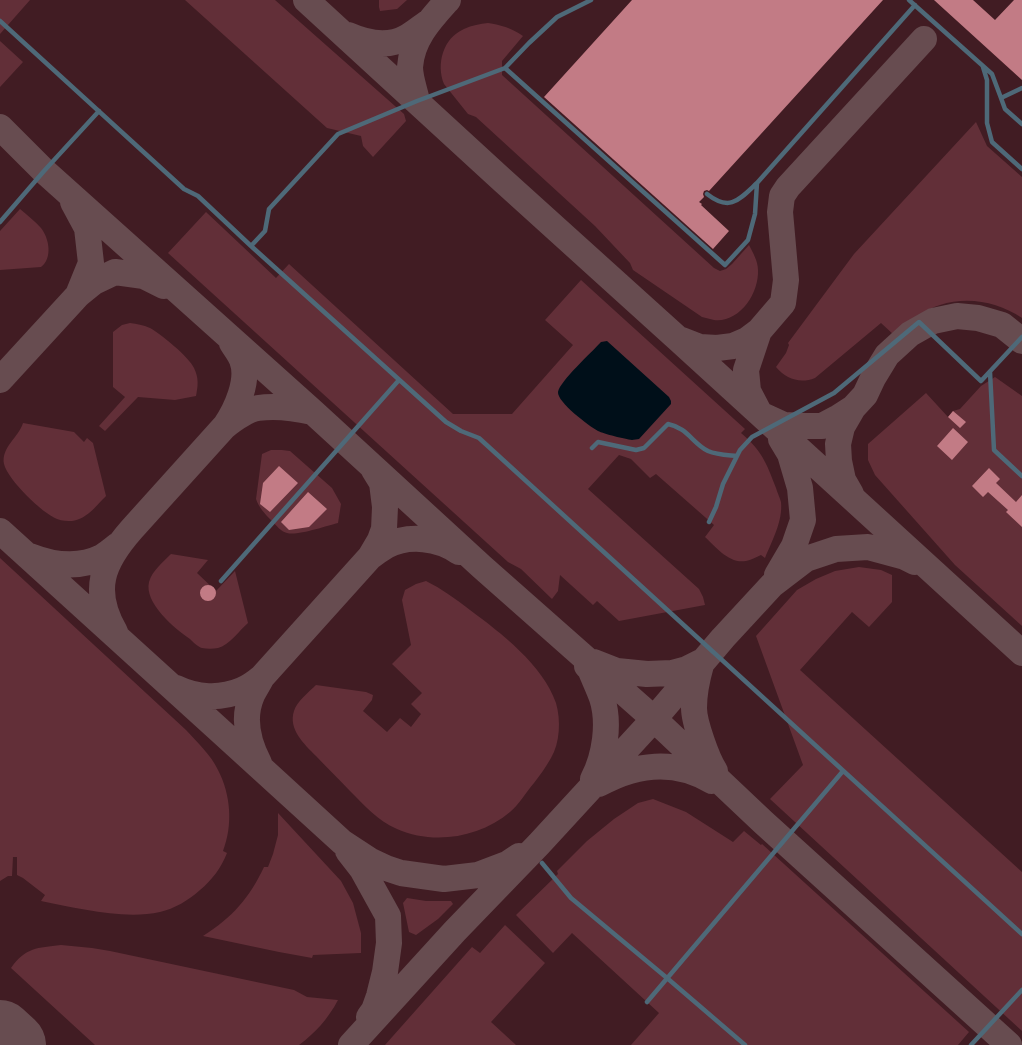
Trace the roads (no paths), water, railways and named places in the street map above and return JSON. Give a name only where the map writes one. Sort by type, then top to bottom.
[{"type":"lane","points":[[251,246],[265,231],[269,209],[338,134],[505,68],[557,17],[591,0]]},
{"type":"lane","points":[[909,0],[992,74],[1006,109],[1022,124]]},
{"type":"lane","points":[[706,194],[716,201],[731,204],[741,198],[757,183],[915,5]]},
{"type":"lane","points":[[0,21],[184,189],[198,196],[446,422],[461,431],[479,438],[1022,934]]},
{"type":"lane","points":[[982,66],[987,80],[987,123],[992,142],[1022,169]]},
{"type":"lane","points":[[505,68],[725,265],[748,240],[755,214],[757,183]]},
{"type":"lane","points":[[1001,98],[1022,88]]},
{"type":"lane","points":[[0,222],[99,110]]},
{"type":"lane","points":[[709,522],[730,468],[740,450],[752,438],[834,393],[919,322],[981,381],[1022,336]]},
{"type":"lane","points":[[990,372],[994,450],[1022,476]]},
{"type":"lane","points":[[222,581],[399,380]]},
{"type":"lane","points":[[592,448],[598,442],[636,450],[644,448],[668,424],[677,426],[687,432],[709,451],[737,456]]},
{"type":"lane","points":[[647,1002],[843,771]]},
{"type":"lane","points":[[542,863],[571,898],[745,1045]]},
{"type":"lane","points":[[971,1045],[1022,990]]}]
